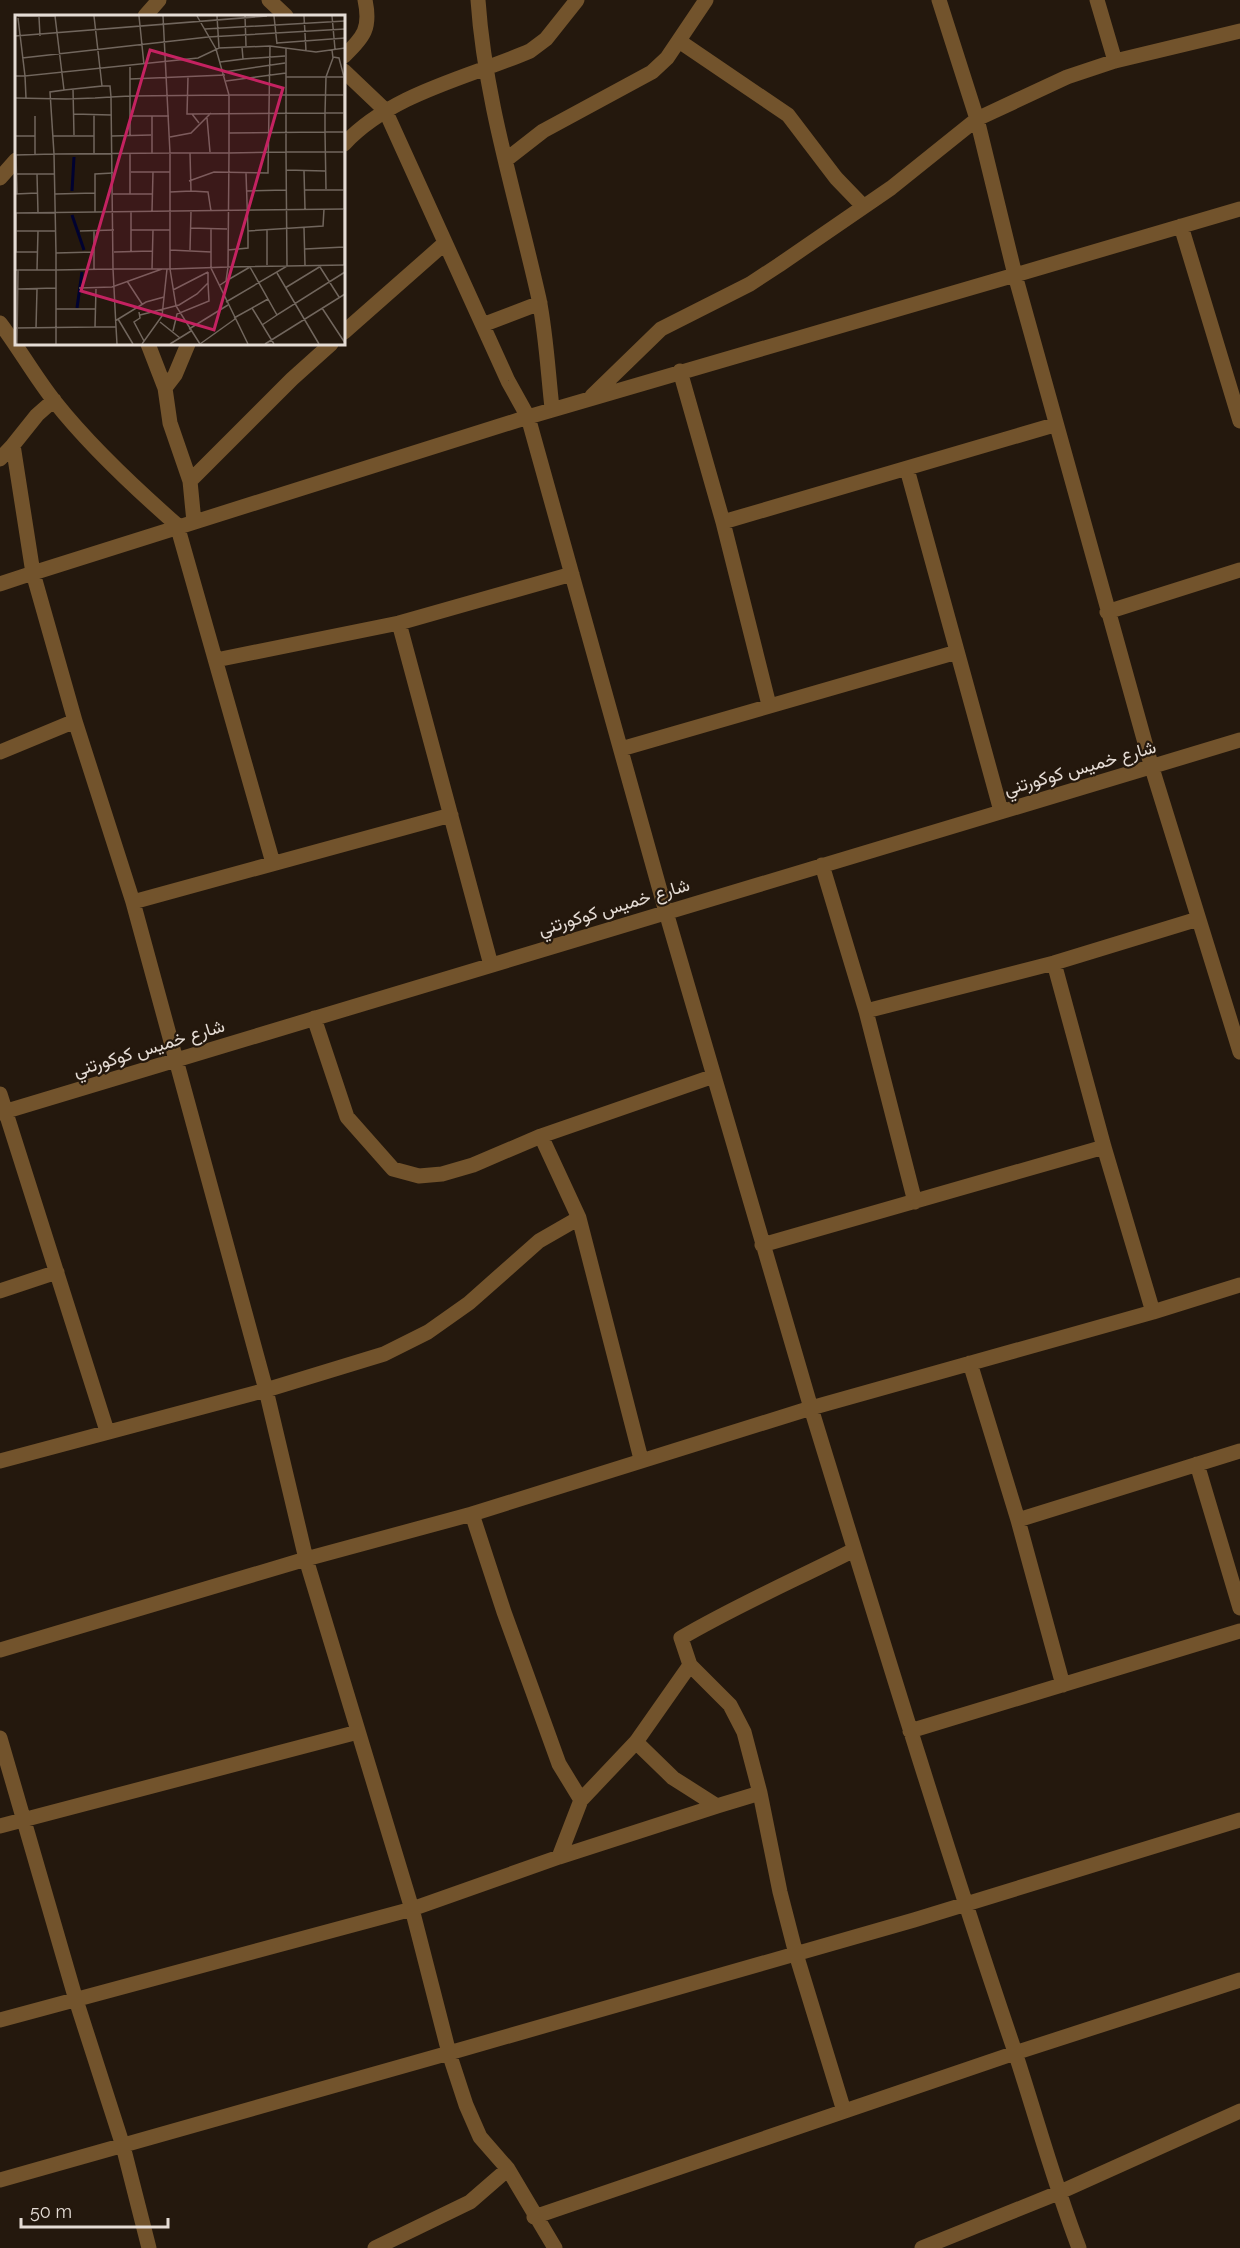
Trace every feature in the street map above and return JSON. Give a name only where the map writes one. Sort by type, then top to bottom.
[{"type":"street","points":[[146,15],[159,0]]},
{"type":"street","points":[[269,0],[285,15]]},
{"type":"street","points":[[345,55],[359,42],[366,30],[369,18],[365,0]]},
{"type":"street","points":[[478,0],[484,68],[540,303],[552,408]]},
{"type":"street","points":[[345,143],[357,130],[385,110],[530,51],[546,39],[577,0]]},
{"type":"street","points":[[507,159],[543,131],[652,72],[667,58],[706,0]]},
{"type":"street","points":[[939,0],[977,119],[1054,425],[1107,612],[1152,768],[1240,1052]]},
{"type":"street","points":[[1097,0],[1115,61]]},
{"type":"street","points":[[591,397],[661,329],[750,284],[891,188],[977,119],[1067,77],[1115,61],[1240,31]]},
{"type":"street","points":[[679,41],[788,115],[836,178],[863,206]]},
{"type":"street","points":[[345,72],[385,110],[445,243],[485,324],[508,381],[528,417],[666,912],[811,1408],[909,1731],[1015,2053],[1058,2193],[1079,2248]]},
{"type":"street","points":[[0,178],[15,161]]},
{"type":"street","points":[[0,584],[177,525],[194,522],[552,408],[1240,208]]},
{"type":"street","points":[[1181,226],[1233,372],[1240,421]]},
{"type":"street","points":[[345,331],[445,243]]},
{"type":"street","points":[[485,324],[540,303]]},
{"type":"street","points":[[0,323],[15,344]]},
{"type":"street","points":[[15,345],[54,400],[136,490],[177,525],[273,863]]},
{"type":"street","points":[[148,345],[165,388],[170,423],[190,481],[194,522]]},
{"type":"street","points":[[165,388],[175,375],[188,345]]},
{"type":"street","points":[[190,481],[292,379],[330,345]]},
{"type":"street","points":[[680,371],[723,522],[769,705]]},
{"type":"street","points":[[0,459],[37,415],[54,400]]},
{"type":"street","points":[[723,522],[1054,425]]},
{"type":"street","points":[[13,445],[33,573],[75,721],[133,902],[266,1390],[306,1559],[412,1909],[449,2053],[466,2105],[480,2137],[508,2169],[548,2245]]},
{"type":"street","points":[[907,469],[1001,811]]},
{"type":"street","points":[[1107,612],[1240,570]]},
{"type":"street","points":[[216,660],[399,623],[572,574]]},
{"type":"street","points":[[399,623],[491,965]]},
{"type":"street","points":[[621,749],[957,652]]},
{"type":"street","points":[[0,752],[75,721]]},
{"type":"street","name":"شارع خميس كوكورتني","points":[[3,1112],[1240,740]]},
{"type":"street","points":[[133,902],[451,815]]},
{"type":"street","points":[[822,865],[866,1011],[915,1203]]},
{"type":"street","points":[[866,1011],[1054,963],[1198,918]]},
{"type":"street","points":[[1054,963],[1104,1147],[1153,1312]]},
{"type":"street","points":[[314,1018],[347,1117],[393,1169],[419,1176],[442,1174],[473,1165],[541,1136],[714,1077]]},
{"type":"street","points":[[0,1094],[3,1112],[107,1431]]},
{"type":"street","points":[[541,1136],[579,1218],[641,1459]]},
{"type":"street","points":[[762,1245],[1104,1147]]},
{"type":"street","points":[[0,1461],[266,1390],[384,1354],[428,1332],[469,1303],[539,1240],[579,1218]]},
{"type":"street","points":[[0,1290],[57,1272]]},
{"type":"street","points":[[0,1650],[306,1559],[472,1514],[641,1459],[811,1408],[1153,1312],[1240,1285]]},
{"type":"street","points":[[970,1363],[1018,1520],[1063,1685]]},
{"type":"street","points":[[1018,1520],[1240,1450]]},
{"type":"street","points":[[1197,1464],[1240,1608]]},
{"type":"street","points":[[472,1514],[504,1612],[559,1764],[581,1800]]},
{"type":"street","points":[[844,2111],[796,1954],[744,1732],[730,1705],[690,1665],[681,1638],[720,1615],[854,1550]]},
{"type":"street","points":[[909,1731],[1240,1630]]},
{"type":"street","points":[[560,1857],[581,1800],[636,1742],[690,1665]]},
{"type":"street","points":[[0,1826],[358,1732]]},
{"type":"street","points":[[0,1738],[76,2000],[123,2146],[149,2248]]},
{"type":"street","points":[[636,1742],[673,1778],[717,1806]]},
{"type":"street","points":[[0,2020],[412,1909],[560,1857],[760,1793]]},
{"type":"street","points":[[0,2180],[796,1954],[1240,1820]]},
{"type":"street","points":[[534,2217],[1015,2053],[1240,1980]]},
{"type":"street","points":[[922,2248],[1058,2193],[1240,2111]]},
{"type":"street","points":[[375,2248],[470,2202],[508,2169]]}]
